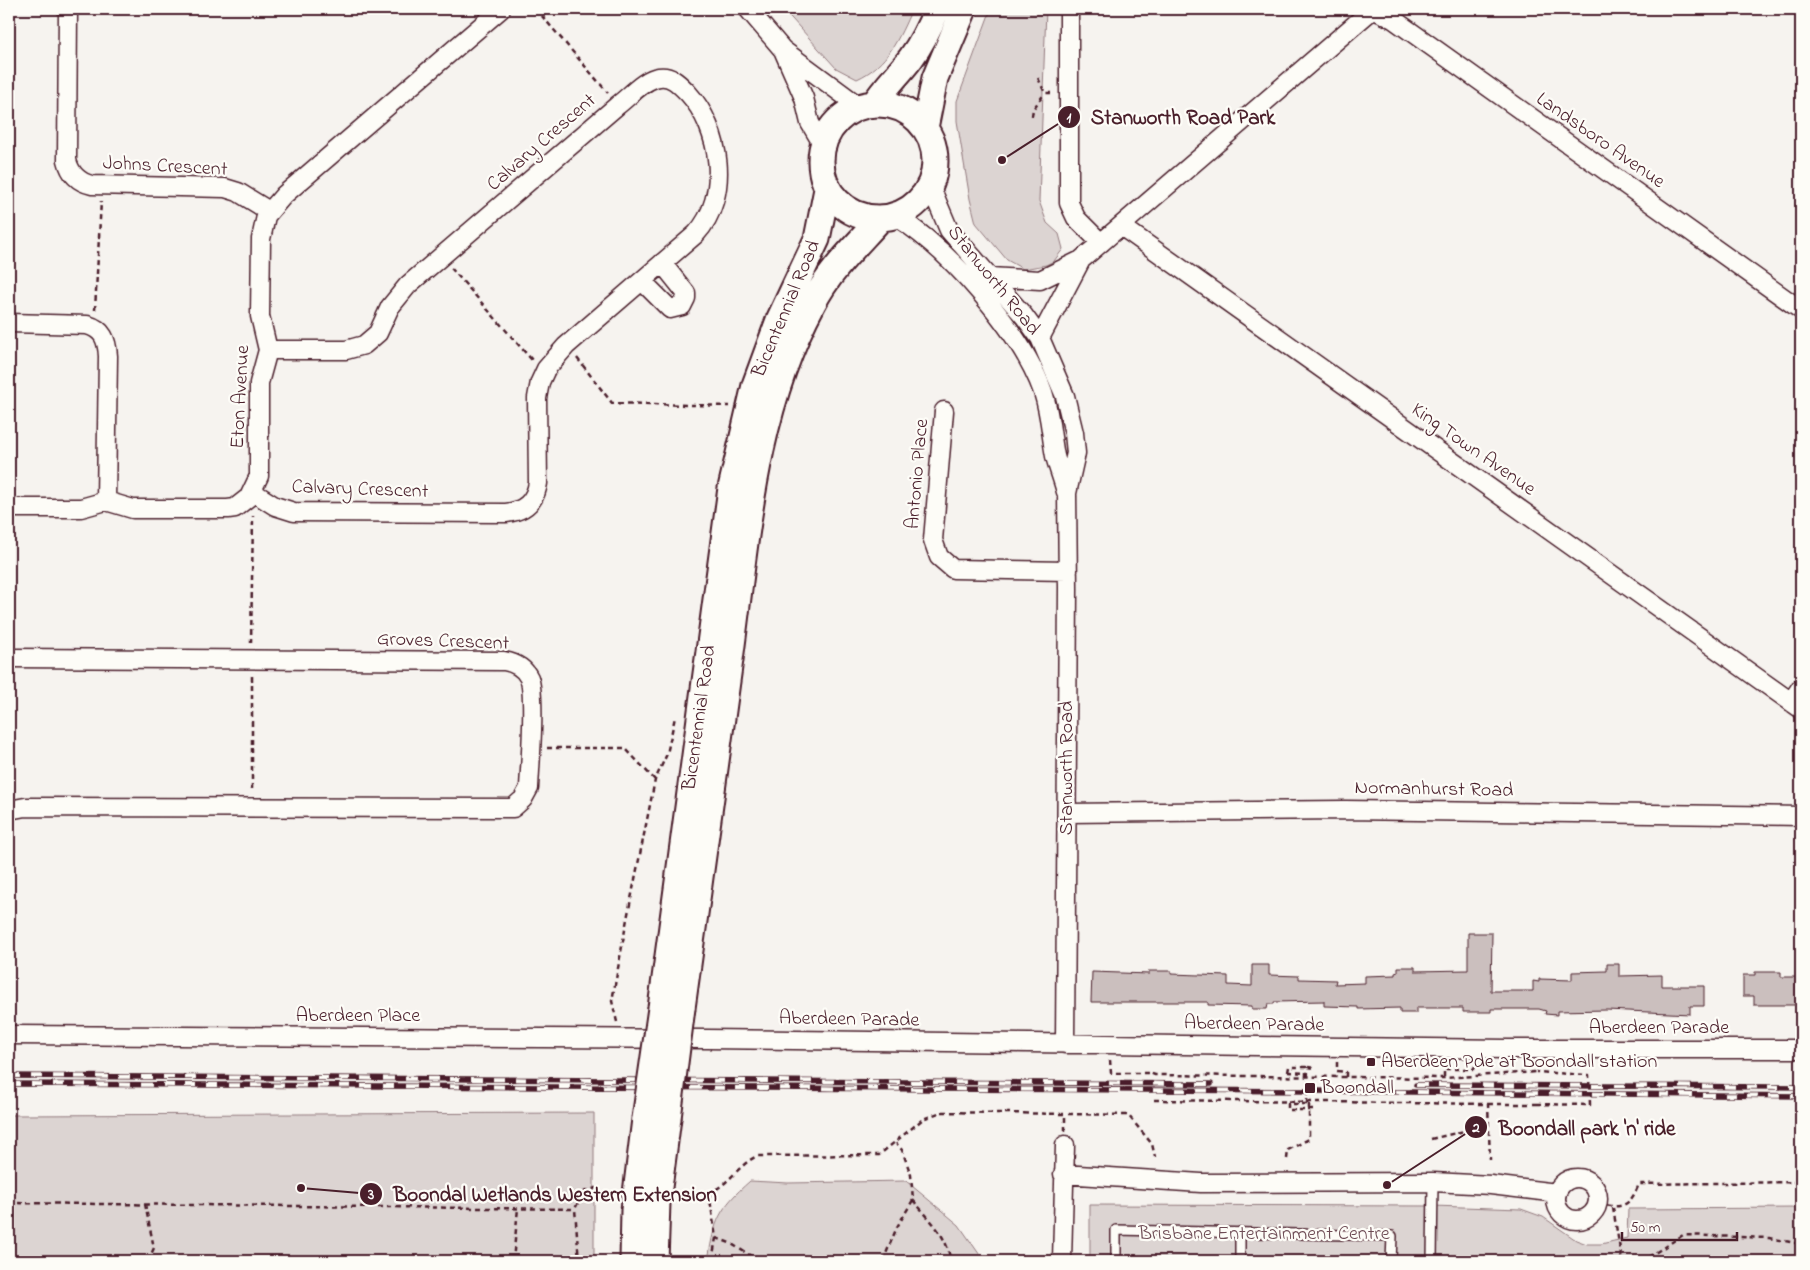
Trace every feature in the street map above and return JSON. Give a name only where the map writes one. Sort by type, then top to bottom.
[{"type":"main road","points":[[867,106],[912,58],[937,9]]},
{"type":"main road","points":[[925,128],[935,78],[964,9]]},
{"type":"main road","points":[[867,106],[894,106],[911,114],[925,128],[932,142],[935,156],[934,171],[930,185],[921,199],[910,209],[888,217],[864,217],[849,211],[837,201],[827,188],[822,175],[823,145],[831,129],[843,116],[867,106]]},
{"type":"main road","name":"Bicentennial Road","points":[[672,1008],[730,488],[755,385],[779,320],[817,238],[827,188]]},
{"type":"main road","name":"Bicentennial Road","points":[[633,1261],[634,1210],[656,1119],[749,510],[762,445],[784,372],[812,305],[845,256],[888,217]]},
{"type":"main road","name":"Bicentennial Road","points":[[656,1119],[656,1261]]},
{"type":"street","name":"Johns Crescent","points":[[68,9],[67,160],[69,168],[78,179],[84,183],[102,185],[225,188],[238,192],[269,211]]},
{"type":"street","name":"Eton Avenue","points":[[253,492],[259,469],[259,383],[268,350],[260,316],[261,239],[269,211],[291,189],[501,9]]},
{"type":"street","points":[[748,9],[783,50],[867,106]]},
{"type":"street","points":[[1069,9],[1070,203],[1076,218],[1101,243]]},
{"type":"street","points":[[990,277],[1040,280],[1081,260],[1373,9]]},
{"type":"street","name":"Landsboro Avenue","points":[[1373,9],[1384,14],[1801,310]]},
{"type":"street","points":[[783,50],[804,98],[810,123],[823,145]]},
{"type":"street","name":"Calvary Crescent","points":[[253,492],[275,506],[294,512],[516,512],[532,501],[536,493],[537,398],[540,382],[546,369],[566,346],[705,224],[715,203],[717,178],[711,130],[696,102],[681,86],[669,78],[654,78],[618,105],[397,297],[378,333],[364,345],[346,350],[268,350]]},
{"type":"street","name":"Stanworth Road","points":[[930,185],[950,230],[1024,316],[1040,338],[1065,396],[1074,433],[1076,453],[1067,493],[1065,1044]]},
{"type":"street","name":"Stanworth Road","points":[[888,217],[922,233],[944,254],[995,312],[1026,355],[1043,393],[1050,416],[1055,455],[1067,493]]},
{"type":"street","name":"King Town Avenue","points":[[1121,226],[1796,706]]},
{"type":"street","points":[[1040,338],[1081,260]]},
{"type":"street","points":[[642,281],[670,309],[682,306],[686,293],[662,263]]},
{"type":"street","points":[[9,323],[80,324],[92,326],[98,329],[106,340],[108,356],[106,501]]},
{"type":"street","name":"Antonio Place","points":[[944,411],[934,540],[939,557],[953,569],[1068,571]]},
{"type":"street","points":[[9,508],[81,508],[106,501],[134,509],[228,509],[244,503],[253,492]]},
{"type":"street","name":"Groves Crescent","points":[[9,658],[504,661],[518,665],[529,679],[531,748],[527,794],[518,804],[507,809],[25,807],[9,810]]},
{"type":"street","points":[[1796,706],[1801,687]]},
{"type":"street","name":"Normanhurst Road","points":[[1066,813],[1345,810],[1801,816]]},
{"type":"street","name":"Aberdeen Place","points":[[9,1035],[707,1040]]},
{"type":"street","name":"Aberdeen Parade","points":[[707,1040],[1109,1045],[1801,1049]]},
{"type":"street","points":[[1062,1261],[1065,1144]]},
{"type":"street","points":[[1063,1174],[1201,1182],[1433,1182],[1492,1185],[1557,1193]]},
{"type":"street","points":[[1579,1178],[1586,1180],[1596,1189],[1606,1206],[1595,1210],[1585,1218],[1572,1219],[1561,1212],[1556,1199],[1557,1193],[1566,1182],[1579,1178]]},
{"type":"lane","points":[[1432,1261],[1433,1182]]},
{"type":"lane","points":[[1116,1261],[1116,1230],[1392,1236],[1391,1261]]},
{"type":"lane","points":[[1240,1232],[1240,1261]]},
{"type":"path","points":[[536,9],[618,105]]},
{"type":"path","points":[[1038,78],[1045,93]]},
{"type":"path","points":[[1045,93],[1051,93]]},
{"type":"path","points":[[1032,116],[1033,109],[1045,93]]},
{"type":"path","points":[[92,326],[95,309],[102,185]]},
{"type":"path","points":[[442,257],[525,354],[546,369]]},
{"type":"path","points":[[566,346],[612,403],[730,406]]},
{"type":"path","points":[[251,645],[253,516]]},
{"type":"path","points":[[252,667],[252,807]]},
{"type":"path","points":[[617,1025],[612,1000],[655,780],[667,754],[676,717]]},
{"type":"path","points":[[531,748],[626,748],[655,780]]},
{"type":"path","points":[[1109,1045],[1111,1073],[1444,1078],[1536,1072],[1590,1075],[1590,1105],[1309,1100],[1154,1100]]},
{"type":"path","points":[[1337,1062],[1337,1072],[1346,1072],[1346,1077]]},
{"type":"path","points":[[1444,1078],[1444,1069],[1474,1069],[1475,1064]]},
{"type":"path","points":[[1288,1067],[1306,1067],[1307,1075],[1288,1072],[1288,1067]]},
{"type":"path","points":[[1314,1068],[1308,1067],[1307,1104],[1288,1104],[1288,1110],[1314,1110]]},
{"type":"path","points":[[1287,1159],[1288,1150],[1309,1139],[1309,1100]]},
{"type":"path","points":[[1488,1104],[1490,1160]]},
{"type":"path","points":[[690,1195],[709,1192],[726,1183],[747,1161],[757,1156],[778,1154],[868,1157],[879,1155],[923,1119],[941,1112],[1128,1115],[1152,1144],[1155,1157]]},
{"type":"path","points":[[1431,1139],[1489,1125]]},
{"type":"path","points":[[896,1143],[902,1150],[911,1175],[914,1200],[937,1228],[950,1252],[950,1261]]},
{"type":"path","points":[[1801,1182],[1639,1184],[1630,1201],[1606,1206],[1622,1261],[1644,1260],[1683,1235],[1769,1238],[1801,1244]]},
{"type":"path","points":[[579,1261],[575,1209],[583,1192],[596,1188]]},
{"type":"path","points":[[709,1192],[716,1238],[712,1261]]},
{"type":"path","points":[[883,1261],[897,1227],[914,1200]]},
{"type":"path","points":[[9,1203],[575,1209]]},
{"type":"path","points":[[145,1204],[154,1248],[148,1261]]},
{"type":"path","points":[[513,1261],[518,1208]]},
{"type":"path","points":[[716,1238],[730,1243],[759,1261]]},
{"type":"green space","points":[[783,9],[912,9],[897,40],[885,58],[868,73],[857,79],[836,68]]},
{"type":"green space","points":[[991,9],[1046,9],[1039,201],[1047,223],[1059,234],[1063,249],[1054,261],[1046,265],[1023,269],[1007,260],[976,223],[970,199],[957,121],[957,101]]},
{"type":"green space","points":[[594,1113],[594,1261],[9,1261],[9,1115]]},
{"type":"green space","points":[[750,1181],[788,1183],[906,1181],[959,1225],[984,1261],[708,1261],[713,1235],[720,1216],[731,1199]]},
{"type":"green space","name":"Brisbane Entertainment Centre","points":[[1090,1205],[1433,1206],[1521,1209],[1543,1217],[1576,1240],[1587,1244],[1601,1244],[1627,1238],[1628,1209],[1801,1208],[1801,1261],[1090,1261]]},
{"type":"building","points":[[1468,933],[1492,933],[1491,991],[1533,991],[1533,981],[1539,982],[1539,979],[1572,980],[1572,972],[1607,971],[1607,964],[1619,964],[1619,976],[1662,975],[1662,986],[1704,986],[1704,1006],[1690,1006],[1690,1014],[1607,1010],[1557,1011],[1557,1015],[1545,1014],[1546,1011],[1539,1009],[1491,1009],[1491,1012],[1463,1012],[1463,1008],[1416,1008],[1416,1013],[1400,1013],[1400,1008],[1358,1009],[1358,1007],[1324,1006],[1324,1001],[1274,1002],[1274,1004],[1268,1004],[1267,1009],[1252,1009],[1252,1006],[1208,1005],[1208,1002],[1091,1002],[1092,972],[1149,974],[1149,971],[1171,971],[1171,974],[1228,976],[1228,985],[1252,986],[1252,965],[1269,965],[1269,975],[1299,976],[1299,979],[1336,980],[1335,984],[1365,983],[1365,976],[1395,975],[1398,972],[1398,967],[1415,967],[1415,971],[1468,970]]},
{"type":"building","points":[[1755,972],[1781,972],[1781,977],[1801,977],[1801,1005],[1754,1005],[1754,996],[1743,996],[1743,975],[1755,975]]},
{"type":"railway","points":[[9,1076],[1211,1084]]},
{"type":"railway","points":[[9,1084],[1313,1091],[1801,1096]]},
{"type":"railway","points":[[1416,1085],[1801,1087]]},
{"type":"place","name":"Stanworth Road Park","points":[[1002,160]]},
{"type":"place","name":"Aberdeen Pde at Boondall station","points":[[1371,1062]]},
{"type":"place","name":"Boondall","points":[[1310,1088]]},
{"type":"place","name":"Boondall park 'n' ride","points":[[1387,1185]]},
{"type":"place","name":"Boondal Wetlands Western Extension","points":[[301,1188]]}]
